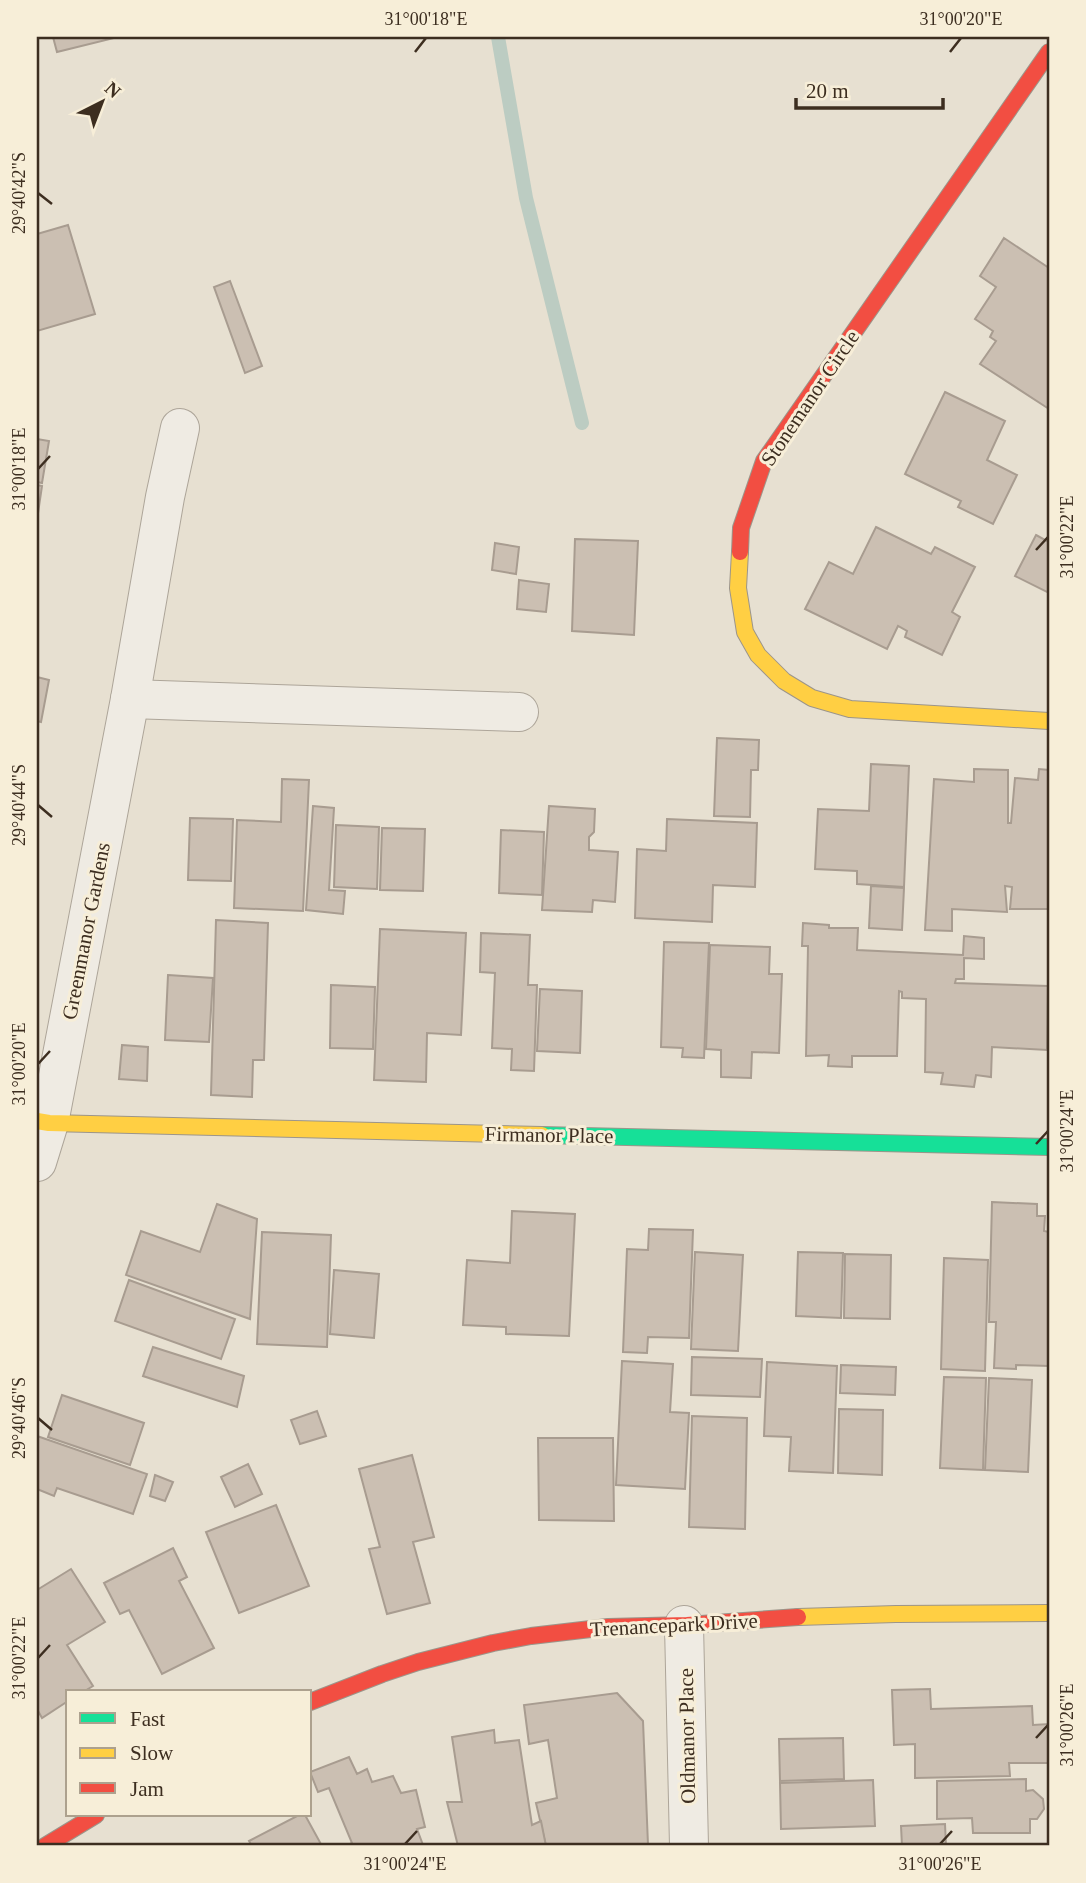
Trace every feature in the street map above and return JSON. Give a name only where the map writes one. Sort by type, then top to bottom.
[{"type":"street","name":"Stonemanor Circle","points":[[1049,51],[764,461],[741,528],[738,588],[745,632],[758,654],[784,681],[812,698],[850,709],[1049,722]]},
{"type":"street","name":"Greenmanor Gardens","points":[[37,1162],[130,699],[165,497],[180,428]]},
{"type":"street","points":[[130,699],[519,712]]},
{"type":"street","name":"Firmanor Place","points":[[43,1122],[1049,1147]]},
{"type":"street","name":"Trenancepark Drive","points":[[312,1701],[432,1657],[495,1642],[552,1633],[608,1627],[805,1617],[1049,1613]]},
{"type":"street","name":"Oldmanor Place","points":[[684,1625],[689,1846]]},
{"type":"street","points":[[43,1840],[94,1816]]},
{"type":"building","points":[[53,37],[113,37],[114,38],[57,52]]},
{"type":"building","points":[[68,225],[95,314],[37,331],[37,234]]},
{"type":"building","points":[[1004,238],[1049,268],[1049,409],[980,364],[996,341],[990,337],[993,331],[975,319],[996,287],[980,276]]},
{"type":"building","points":[[230,281],[262,366],[245,373],[214,287]]},
{"type":"building","points":[[945,392],[1005,421],[987,460],[1017,475],[993,524],[958,507],[961,501],[905,474]]},
{"type":"building","points":[[37,439],[49,441],[42,483],[37,482]]},
{"type":"building","points":[[37,485],[42,486],[37,520]]},
{"type":"building","points":[[876,527],[931,554],[935,547],[975,567],[952,612],[960,617],[942,655],[905,637],[907,631],[898,626],[887,649],[805,609],[829,562],[853,574]]},
{"type":"building","points":[[1036,535],[1049,542],[1049,593],[1015,576]]},
{"type":"building","points":[[575,539],[638,541],[634,635],[572,631]]},
{"type":"building","points":[[495,543],[519,547],[516,574],[492,570]]},
{"type":"building","points":[[519,580],[549,584],[546,612],[517,609]]},
{"type":"building","points":[[37,677],[49,680],[41,722],[37,721]]},
{"type":"building","points":[[717,738],[759,740],[758,770],[751,770],[750,817],[714,816]]},
{"type":"building","points":[[871,764],[909,766],[904,887],[857,884],[857,871],[815,869],[818,809],[869,811]]},
{"type":"building","points":[[974,769],[1008,770],[1008,823],[1011,823],[1015,778],[1038,780],[1039,769],[1049,770],[1048,909],[1010,909],[1012,887],[1005,886],[1007,912],[952,909],[952,931],[925,930],[934,779],[974,782]]},
{"type":"building","points":[[282,779],[309,780],[303,911],[234,908],[237,820],[281,822]]},
{"type":"building","points":[[313,806],[334,808],[329,890],[345,891],[343,914],[306,910]]},
{"type":"building","points":[[549,806],[595,809],[594,832],[589,837],[589,850],[618,852],[615,902],[593,900],[592,912],[542,910]]},
{"type":"building","points":[[190,818],[233,819],[231,881],[188,880]]},
{"type":"building","points":[[667,819],[757,823],[755,887],[713,885],[712,922],[635,918],[637,849],[666,851]]},
{"type":"building","points":[[336,825],[379,827],[377,889],[334,887]]},
{"type":"building","points":[[382,828],[425,829],[423,891],[380,890]]},
{"type":"building","points":[[501,830],[544,832],[542,895],[499,893]]},
{"type":"building","points":[[871,886],[904,888],[902,930],[869,928]]},
{"type":"building","points":[[216,920],[268,923],[264,1060],[253,1060],[252,1097],[211,1095]]},
{"type":"building","points":[[803,923],[829,925],[829,928],[858,928],[857,950],[963,955],[964,936],[984,938],[984,959],[964,958],[964,979],[956,979],[955,983],[1048,986],[1047,1050],[992,1047],[991,1077],[976,1075],[974,1087],[941,1084],[943,1073],[925,1072],[926,999],[902,998],[902,992],[899,991],[897,1056],[852,1056],[852,1067],[828,1066],[829,1055],[806,1056],[808,946],[802,946]]},
{"type":"building","points":[[380,929],[466,933],[461,1035],[427,1033],[426,1082],[374,1080]]},
{"type":"building","points":[[481,933],[530,935],[528,985],[537,985],[534,1071],[511,1070],[512,1049],[492,1048],[495,973],[480,972]]},
{"type":"building","points":[[664,942],[709,943],[704,1058],[682,1057],[683,1048],[661,1047]]},
{"type":"building","points":[[710,945],[770,947],[769,974],[782,974],[779,1053],[752,1052],[751,1078],[721,1077],[721,1050],[706,1049]]},
{"type":"building","points":[[168,975],[213,978],[209,1042],[165,1040]]},
{"type":"building","points":[[331,985],[375,987],[373,1049],[330,1048]]},
{"type":"building","points":[[540,989],[582,991],[580,1053],[537,1051]]},
{"type":"building","points":[[122,1045],[148,1047],[147,1081],[119,1079]]},
{"type":"building","points":[[992,1202],[1037,1204],[1037,1216],[1045,1216],[1044,1231],[1049,1232],[1049,1366],[1016,1365],[1016,1369],[994,1368],[996,1322],[989,1322]]},
{"type":"building","points":[[217,1204],[257,1219],[250,1319],[126,1275],[141,1231],[200,1252]]},
{"type":"building","points":[[512,1211],[575,1214],[569,1336],[506,1334],[506,1327],[463,1325],[467,1260],[510,1263]]},
{"type":"building","points":[[649,1229],[693,1230],[689,1338],[648,1337],[647,1353],[623,1352],[627,1249],[648,1250]]},
{"type":"building","points":[[262,1232],[331,1235],[327,1347],[257,1344]]},
{"type":"building","points":[[695,1252],[743,1255],[738,1351],[691,1349]]},
{"type":"building","points":[[798,1252],[843,1253],[841,1318],[796,1316]]},
{"type":"building","points":[[845,1254],[891,1255],[890,1319],[844,1318]]},
{"type":"building","points":[[944,1258],[988,1260],[985,1371],[941,1369]]},
{"type":"building","points":[[334,1270],[379,1274],[374,1338],[330,1334]]},
{"type":"building","points":[[129,1280],[235,1319],[221,1359],[115,1321]]},
{"type":"building","points":[[153,1347],[244,1376],[237,1407],[143,1376]]},
{"type":"building","points":[[692,1357],[762,1359],[760,1397],[691,1395]]},
{"type":"building","points":[[622,1361],[673,1364],[670,1412],[689,1413],[685,1489],[616,1485]]},
{"type":"building","points":[[767,1362],[837,1366],[833,1473],[789,1471],[791,1437],[764,1436]]},
{"type":"building","points":[[841,1365],[896,1367],[895,1395],[840,1393]]},
{"type":"building","points":[[944,1377],[986,1378],[983,1470],[940,1468]]},
{"type":"building","points":[[989,1378],[1032,1380],[1028,1472],[985,1470]]},
{"type":"building","points":[[62,1395],[144,1423],[130,1465],[48,1437]]},
{"type":"building","points":[[839,1409],[883,1410],[882,1475],[838,1473]]},
{"type":"building","points":[[317,1411],[326,1436],[300,1444],[291,1420]]},
{"type":"building","points":[[692,1416],[747,1418],[745,1529],[689,1527]]},
{"type":"building","points":[[37,1436],[147,1474],[133,1514],[57,1488],[54,1496],[37,1489]]},
{"type":"building","points":[[538,1438],[613,1438],[614,1521],[539,1520]]},
{"type":"building","points":[[412,1455],[434,1537],[413,1542],[430,1603],[387,1614],[369,1549],[380,1547],[359,1469]]},
{"type":"building","points":[[248,1464],[262,1494],[235,1507],[221,1477]]},
{"type":"building","points":[[155,1475],[173,1482],[165,1501],[150,1496]]},
{"type":"building","points":[[276,1505],[309,1586],[239,1613],[206,1532]]},
{"type":"building","points":[[173,1548],[187,1577],[179,1581],[214,1648],[162,1674],[129,1610],[120,1614],[104,1583]]},
{"type":"building","points":[[71,1569],[105,1622],[67,1645],[93,1686],[86,1690],[66,1690],[66,1702],[42,1718],[37,1709],[37,1590]]},
{"type":"building","points":[[930,1689],[931,1709],[1032,1706],[1033,1725],[1049,1724],[1049,1763],[1009,1763],[1010,1776],[915,1778],[915,1744],[894,1745],[892,1690]]},
{"type":"building","points":[[617,1693],[643,1721],[648,1845],[546,1846],[536,1803],[557,1798],[548,1740],[529,1744],[524,1705]]},
{"type":"building","points":[[494,1730],[495,1743],[519,1740],[532,1825],[541,1821],[546,1846],[458,1846],[447,1802],[462,1802],[452,1737]]},
{"type":"building","points":[[843,1738],[844,1779],[780,1781],[779,1739]]},
{"type":"building","points":[[349,1757],[357,1774],[367,1769],[372,1782],[393,1776],[401,1793],[416,1790],[425,1827],[417,1829],[423,1845],[346,1846],[352,1843],[329,1788],[318,1792],[312,1771]]},
{"type":"building","points":[[1026,1779],[1026,1791],[1033,1790],[1043,1799],[1044,1809],[1037,1819],[1030,1819],[1030,1833],[973,1833],[972,1818],[937,1819],[937,1781]]},
{"type":"building","points":[[873,1780],[875,1826],[781,1829],[780,1783]]},
{"type":"building","points":[[297,1816],[306,1816],[322,1846],[252,1846],[249,1841]]},
{"type":"building","points":[[945,1824],[946,1846],[902,1846],[901,1826]]},
{"type":"waterway","points":[[498,37],[526,198],[582,423]]},
{"type":"traffic: fast","points":[[542,1135],[1049,1147]]},
{"type":"traffic: slow","points":[[740,552],[738,588],[745,632],[758,655],[784,681],[812,698],[850,709],[1049,721]]},
{"type":"traffic: slow","points":[[37,1121],[542,1135]]},
{"type":"traffic: slow","points":[[798,1617],[1049,1613]]},
{"type":"traffic: jam","points":[[740,552],[741,528],[764,461],[1049,52]]},
{"type":"traffic: jam","points":[[312,1701],[418,1662],[531,1636],[608,1627],[687,1625],[798,1617]]},
{"type":"traffic: jam","points":[[45,1846],[94,1816]]}]
